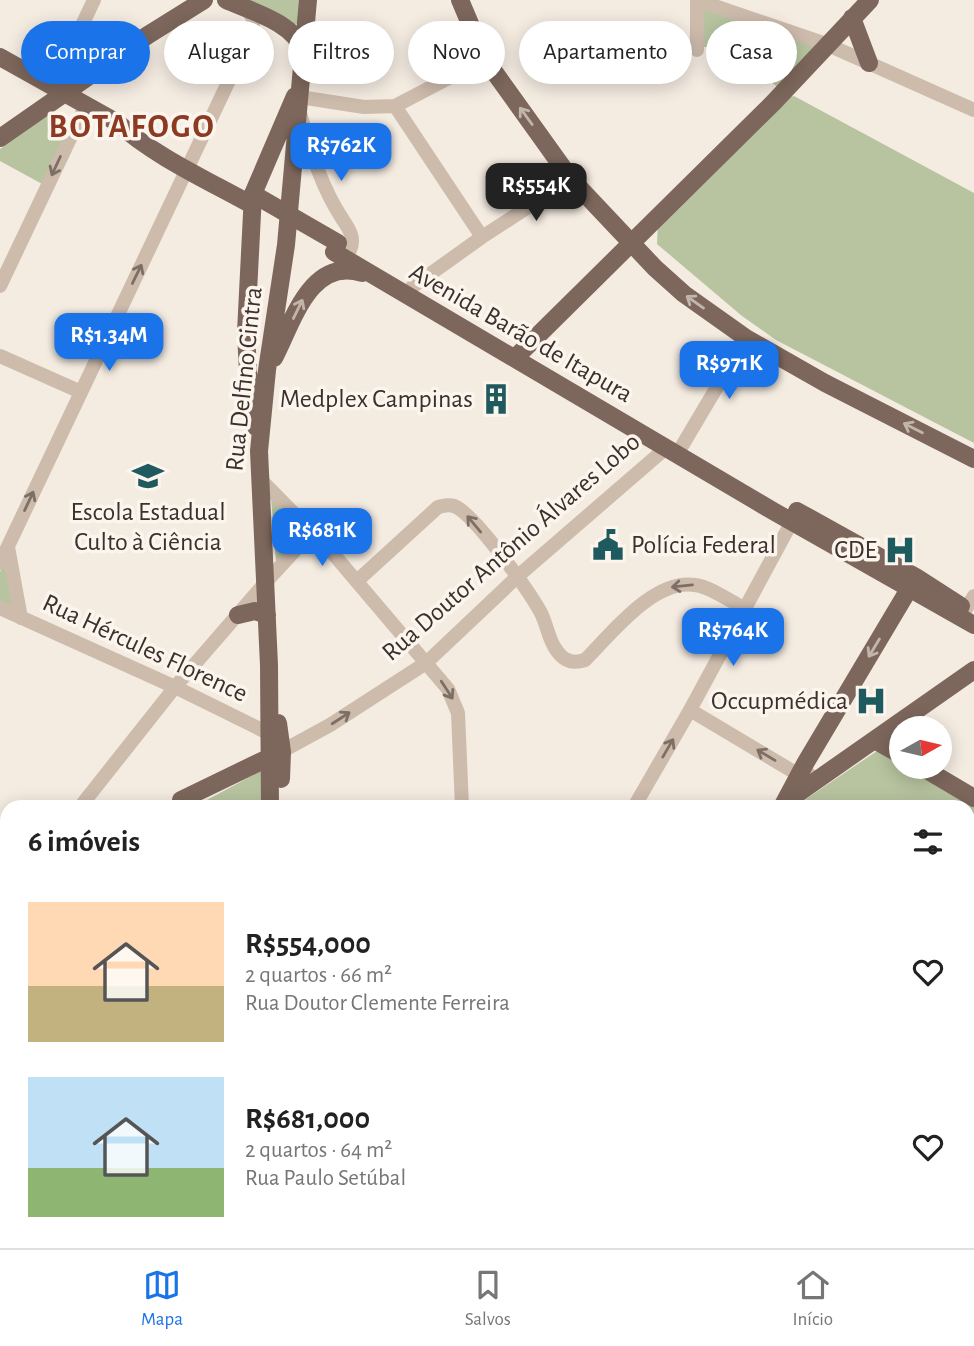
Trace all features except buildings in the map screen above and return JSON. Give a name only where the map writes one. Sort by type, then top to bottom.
[{"type":"main road","points":[[150,31],[154,24],[187,0]]},
{"type":"main road","points":[[150,34],[204,0]]},
{"type":"main road","points":[[226,0],[288,28]]},
{"type":"main road","name":"Rua Delfino Cintra","points":[[306,21],[308,0]]},
{"type":"main road","points":[[460,0],[469,21]]},
{"type":"main road","points":[[519,354],[774,102],[870,0]]},
{"type":"main road","points":[[852,18],[869,63]]},
{"type":"main road","name":"Avenida Barão de Itapura","points":[[0,57],[118,123],[131,124],[190,165],[412,287],[519,354],[795,517],[909,589],[972,611]]},
{"type":"main road","points":[[0,138],[59,89],[70,84]]},
{"type":"main road","name":"Rua Delfino Cintra","points":[[271,800],[276,755],[268,733],[269,665],[259,478],[261,381],[286,245],[301,84]]},
{"type":"main road","points":[[503,84],[572,179],[631,243],[684,294],[747,338],[825,383],[974,458]]},
{"type":"main road","points":[[261,381],[246,332],[253,199],[300,95]]},
{"type":"main road","name":"Avenida Barão de Itapura","points":[[340,249],[372,276],[519,354]]},
{"type":"main road","points":[[261,381],[307,291],[316,282],[329,274],[345,270],[372,276]]},
{"type":"main road","name":"Avenida Barão de Itapura","points":[[795,517],[916,577],[972,611]]},
{"type":"main road","points":[[786,800],[909,589]]},
{"type":"main road","points":[[238,615],[255,611],[267,615]]},
{"type":"main road","points":[[269,665],[279,800]]},
{"type":"main road","points":[[790,800],[974,670]]},
{"type":"main road","points":[[876,741],[889,748]]},
{"type":"main road","name":"Rua Doutor Antônio Álvares Lobo","points":[[187,800],[276,755]]},
{"type":"main road","points":[[942,779],[974,798]]},
{"type":"street","points":[[85,21],[94,0]]},
{"type":"street","points":[[696,50],[696,0],[826,44],[974,110]]},
{"type":"street","points":[[0,564],[253,30],[253,19],[248,10]]},
{"type":"street","points":[[59,89],[61,84]]},
{"type":"street","points":[[340,249],[352,243],[351,233],[325,189],[312,155],[300,95],[364,107],[395,106],[437,84]]},
{"type":"street","points":[[0,286],[86,105]]},
{"type":"street","points":[[395,106],[482,237]]},
{"type":"street","points":[[412,287],[482,237],[572,179]]},
{"type":"street","name":"Rua Doutor Antônio Álvares Lobo","points":[[276,755],[330,725],[426,663],[519,576],[674,447],[747,338]]},
{"type":"street","points":[[0,356],[81,392]]},
{"type":"street","points":[[259,478],[330,550],[448,689],[458,713],[462,800]]},
{"type":"street","points":[[357,581],[438,507],[447,505],[467,515],[519,576],[542,613],[556,650],[567,661],[577,663],[585,660],[635,609],[662,590],[681,584],[698,585],[745,608]]},
{"type":"street","points":[[638,800],[795,517]]},
{"type":"street","points":[[86,800],[175,687],[313,532]]},
{"type":"street","points":[[8,545],[21,618]]},
{"type":"street","points":[[297,551],[330,550]]},
{"type":"street","name":"Rua Hércules Florence","points":[[0,608],[175,687],[268,733]]},
{"type":"street","points":[[690,710],[799,775],[828,773]]},
{"type":"green space","points":[[236,0],[304,0],[299,21],[288,21],[288,24]]},
{"type":"green space","points":[[703,9],[741,21],[706,21],[704,47]]},
{"type":"green space","points":[[797,39],[822,47],[797,71]]},
{"type":"green space","points":[[794,96],[974,193],[974,443],[776,340],[742,316],[657,244],[658,225],[774,102]]},
{"type":"green space","points":[[53,112],[71,125],[44,185],[0,161],[0,149]]},
{"type":"green space","points":[[271,497],[302,532],[276,562]]},
{"type":"green space","points":[[5,559],[20,610],[0,601],[0,572]]},
{"type":"green space","points":[[877,751],[889,758],[889,779],[927,779],[965,800],[804,800]]},
{"type":"green space","points":[[268,767],[266,800],[207,800]]},
{"type":"place","name":"Medplex Campinas","points":[[496,399]]},
{"type":"place","name":"Escola Estadual Culto à Ciência","points":[[148,476]]},
{"type":"place","name":"Polícia Federal","points":[[608,545]]},
{"type":"place","name":"CDE","points":[[900,550]]},
{"type":"place","name":"Occupmédica","points":[[871,701]]},
{"type":"district","name":"BOTAFOGO","points":[[132,127]]}]
